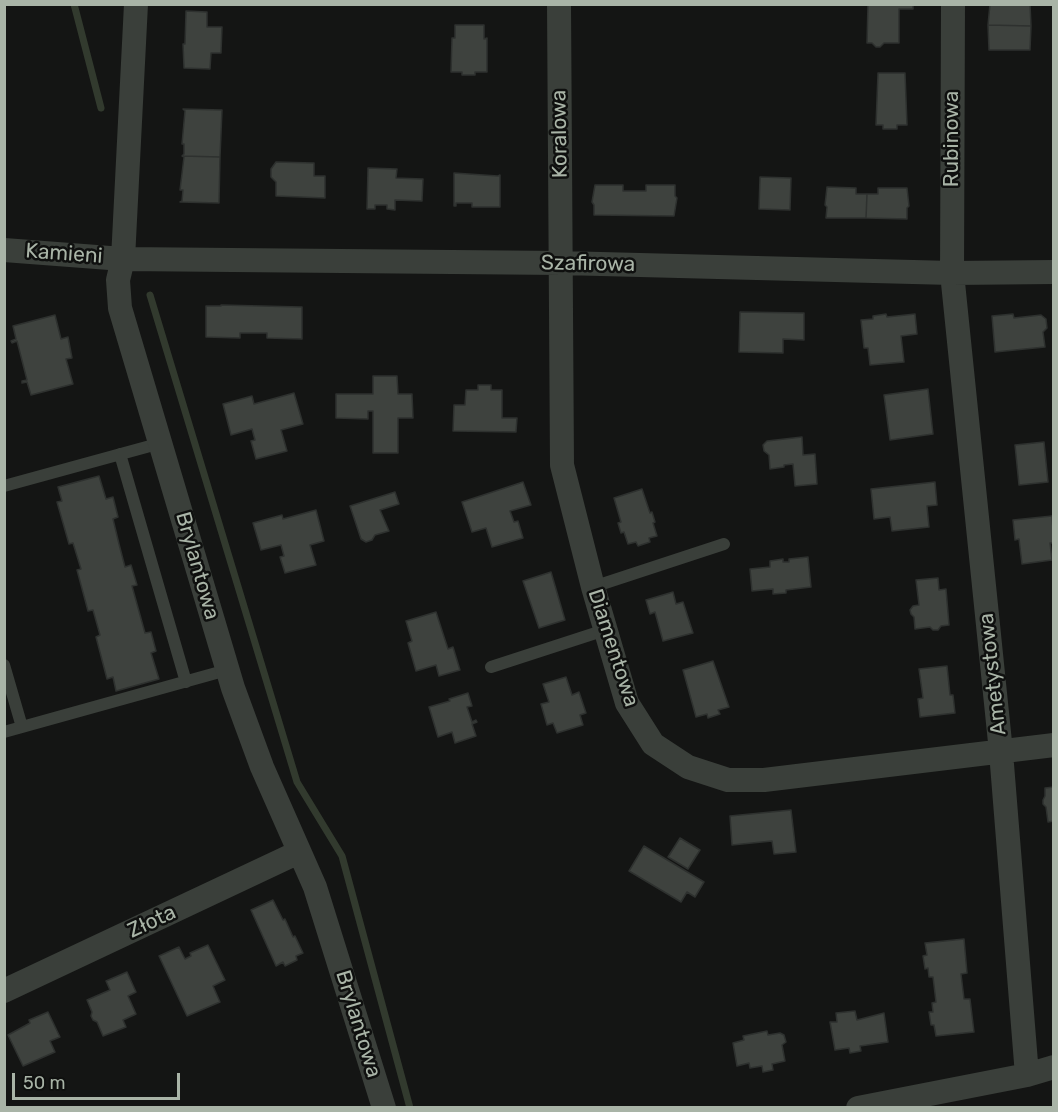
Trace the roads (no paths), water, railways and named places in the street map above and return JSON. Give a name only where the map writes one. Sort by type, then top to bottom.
[{"type":"street","name":"Brylantowa","points":[[136,4],[123,259],[118,280],[120,308],[227,670],[262,767],[315,887],[384,1107]]},
{"type":"street","name":"Koralowa","points":[[559,4],[562,263]]},
{"type":"street","name":"Rubinowa","points":[[952,273],[953,4]]},
{"type":"street","name":"Kamieni","points":[[4,250],[123,259]]},
{"type":"street","name":"Szafirowa","points":[[123,259],[562,263],[952,273],[1053,272]]},
{"type":"street","name":"Diamentowa","points":[[562,263],[562,465],[593,587],[627,703],[653,744],[688,767],[728,780],[764,780],[1053,745]]},
{"type":"street","name":"Ametystowa","points":[[952,273],[1001,752],[1027,1075]]},
{"type":"street","name":"Złota","points":[[4,991],[299,852]]},
{"type":"street","points":[[858,1107],[1027,1075],[1053,1067]]},
{"type":"lane","points":[[4,486],[160,443]]},
{"type":"lane","points":[[120,454],[186,682]]},
{"type":"lane","points":[[593,587],[724,544]]},
{"type":"lane","points":[[491,667],[605,630]]},
{"type":"lane","points":[[4,665],[22,727]]},
{"type":"lane","points":[[4,732],[227,670]]},
{"type":"waterway","points":[[74,4],[101,108]]},
{"type":"waterway","points":[[150,295],[297,782],[342,856],[410,1108]]}]
